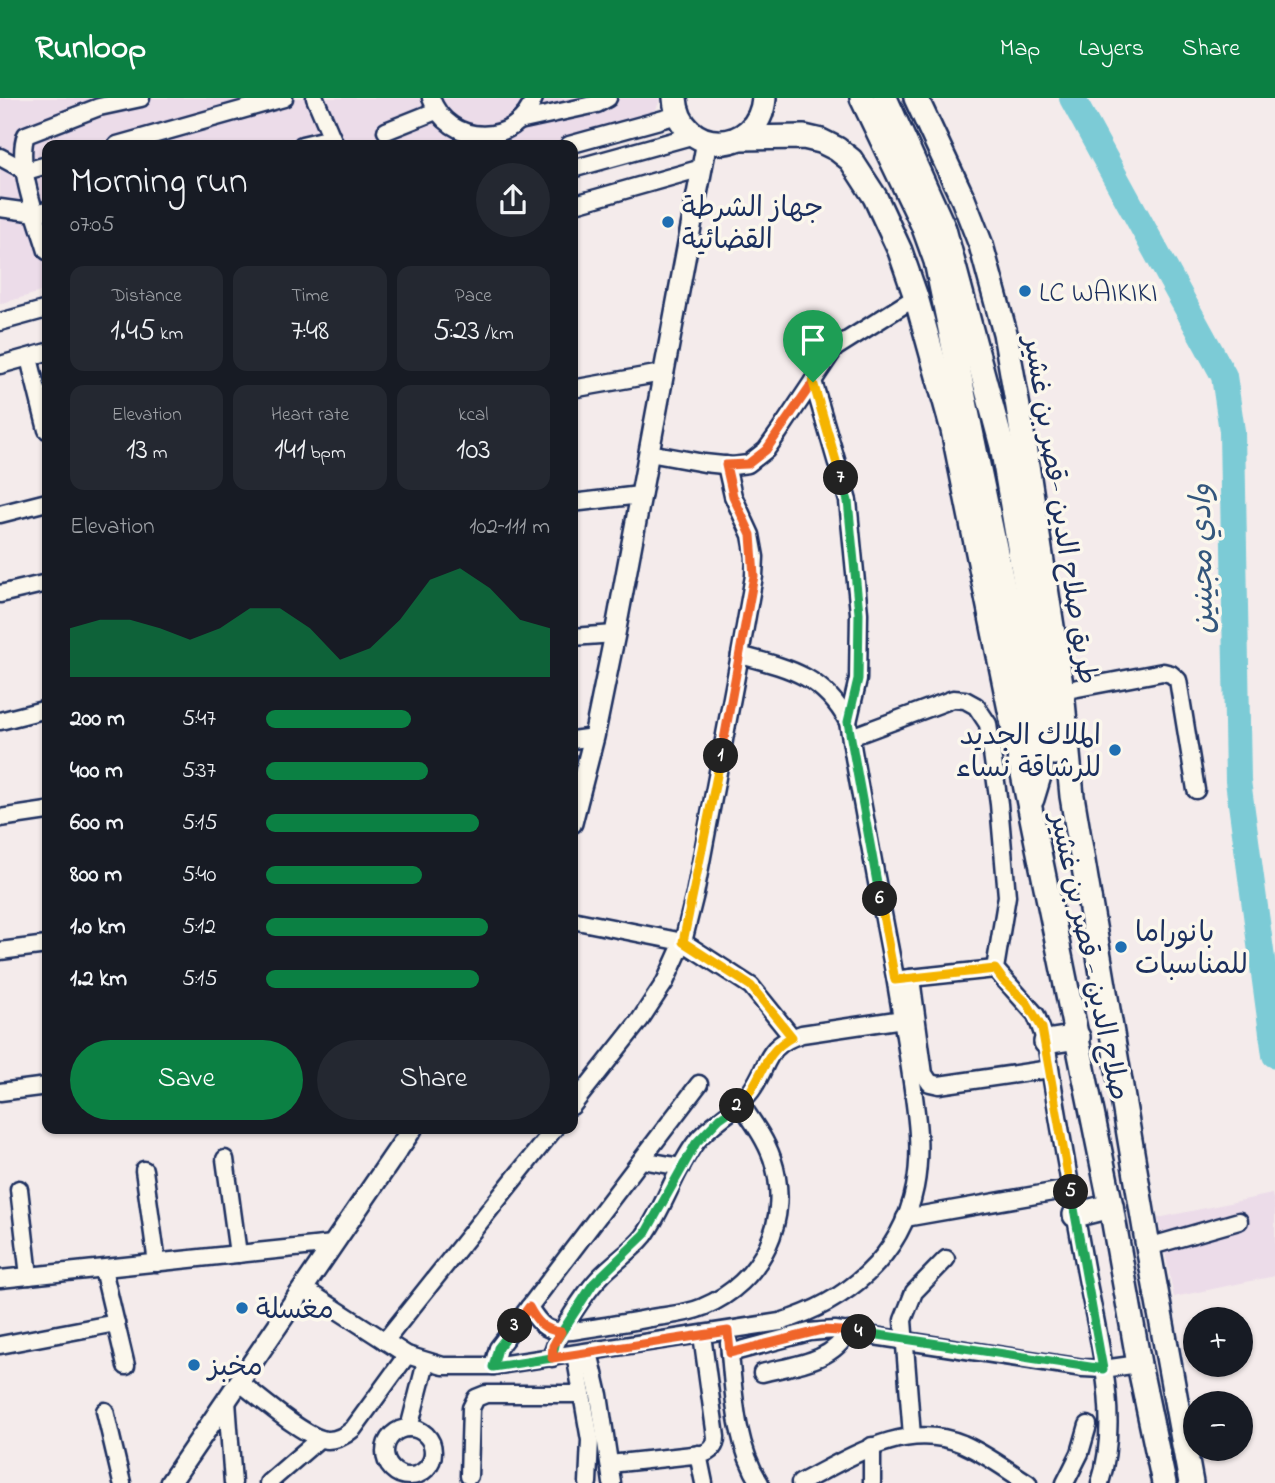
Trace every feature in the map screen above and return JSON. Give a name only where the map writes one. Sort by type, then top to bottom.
[{"type":"highway","points":[[740,138],[748,133],[760,117],[764,98]]},
{"type":"highway","points":[[862,98],[923,225],[936,261],[1038,756],[1037,785],[1030,804]]},
{"type":"highway","points":[[885,98],[944,229],[1002,446],[1056,765],[1062,782],[1072,796]]},
{"type":"highway","name":"طريق صلاح الدين -قصر بن غشير","points":[[916,98],[963,199],[981,244],[998,303],[1018,407],[1062,691],[1072,796],[1191,1483]]},
{"type":"highway","points":[[677,106],[685,126],[701,138]]},
{"type":"highway","name":"صلاح الدين - قصر بن غشير","points":[[701,138],[727,142],[740,138],[804,137],[837,149],[851,160],[879,206],[900,251],[916,296],[953,430],[1078,1037],[1164,1483]]},
{"type":"highway","points":[[1046,1042],[1078,1037]]},
{"type":"highway","points":[[1075,1215],[1111,1206]]},
{"type":"main road","points":[[578,799],[594,737],[649,453],[702,168],[701,138]]},
{"type":"main road","points":[[170,1483],[409,1134]]},
{"type":"main road","points":[[158,1483],[216,1398],[243,1375]]},
{"type":"street","points":[[0,208],[41,212],[26,171],[22,146],[26,135],[98,103],[141,98]]},
{"type":"street","points":[[135,140],[284,98]]},
{"type":"street","points":[[315,98],[334,140]]},
{"type":"street","points":[[386,131],[433,104],[443,119],[460,131],[481,136],[501,132],[519,121],[534,98]]},
{"type":"street","points":[[519,121],[597,104],[608,98]]},
{"type":"street","points":[[578,142],[677,106]]},
{"type":"street","points":[[578,168],[701,138]]},
{"type":"street","points":[[0,157],[26,171],[42,166]]},
{"type":"street","points":[[578,203],[702,168]]},
{"type":"street","points":[[649,453],[726,465],[748,464],[766,450],[835,348],[916,296]]},
{"type":"street","points":[[0,321],[42,310]]},
{"type":"street","points":[[0,365],[42,354]]},
{"type":"street","points":[[29,358],[42,410]]},
{"type":"street","points":[[578,388],[662,373]]},
{"type":"street","points":[[813,382],[848,501],[859,613],[858,679],[850,730]]},
{"type":"street","points":[[578,1098],[647,1011],[665,982],[683,942],[695,894],[754,576],[751,535],[733,496],[726,465]]},
{"type":"street","points":[[578,502],[640,495]]},
{"type":"street","points":[[0,514],[42,503]]},
{"type":"street","points":[[0,594],[42,584]]},
{"type":"street","points":[[578,637],[615,634]]},
{"type":"street","points":[[740,655],[792,669],[822,687],[839,705],[850,730],[924,1074],[930,1083],[939,1085],[1050,1069]]},
{"type":"street","points":[[1062,691],[1163,672],[1171,674],[1178,680],[1196,790]]},
{"type":"street","points":[[850,730],[953,699],[965,700],[976,706],[988,724],[1007,886],[1005,918],[995,969],[1036,1015],[1046,1042],[1103,1369],[1109,1440],[1100,1483]]},
{"type":"street","points":[[0,721],[42,710]]},
{"type":"street","points":[[578,739],[594,737]]},
{"type":"street","points":[[0,818],[42,812]]},
{"type":"street","points":[[578,921],[683,942],[751,986],[792,1037]]},
{"type":"street","points":[[0,951],[42,946]]},
{"type":"street","points":[[903,979],[995,969]]},
{"type":"street","points":[[303,1288],[407,1355],[426,1362],[468,1368],[493,1367],[728,1331],[808,1314],[833,1301],[876,1265],[893,1242],[915,1189],[919,1133],[903,1019],[903,979]]},
{"type":"street","points":[[552,1358],[553,1346],[593,1284],[645,1234],[696,1143],[707,1129],[740,1103],[756,1083],[768,1056],[775,1049],[792,1037],[903,1019]]},
{"type":"street","points":[[493,1367],[498,1348],[699,1084]]},
{"type":"street","points":[[0,1092],[42,1087]]},
{"type":"street","points":[[529,1307],[538,1323],[561,1332],[701,1308],[728,1294],[751,1273],[761,1261],[774,1232],[779,1202],[778,1186],[772,1156],[740,1103]]},
{"type":"street","points":[[385,1342],[550,1134]]},
{"type":"street","points":[[225,1159],[237,1254]]},
{"type":"street","points":[[642,1160],[681,1167]]},
{"type":"street","points":[[144,1170],[157,1263]]},
{"type":"street","points":[[19,1189],[29,1276]]},
{"type":"street","points":[[905,1218],[1070,1189]]},
{"type":"street","points":[[1148,1247],[1239,1221]]},
{"type":"street","points":[[0,1279],[333,1244]]},
{"type":"street","points":[[912,1436],[903,1320],[914,1292],[946,1259]]},
{"type":"street","points":[[103,1269],[126,1366]]},
{"type":"street","points":[[0,1345],[116,1323]]},
{"type":"street","points":[[728,1331],[738,1424],[746,1453],[760,1483]]},
{"type":"street","points":[[730,1353],[809,1332],[848,1331],[1103,1369],[1139,1364]]},
{"type":"street","points":[[762,1373],[825,1355],[839,1345],[848,1331]]},
{"type":"street","points":[[610,1464],[698,1454],[711,1450],[716,1441],[702,1335]]},
{"type":"street","points":[[582,1353],[582,1394],[590,1440],[588,1483]]},
{"type":"street","points":[[582,1353],[599,1395],[612,1483]]},
{"type":"street","points":[[243,1375],[310,1436],[337,1439],[353,1429],[407,1355]]},
{"type":"street","points":[[409,1428],[426,1362]]},
{"type":"street","points":[[469,1476],[471,1408],[476,1398],[486,1394],[582,1394]]},
{"type":"street","points":[[227,1401],[233,1483]]},
{"type":"street","points":[[105,1411],[122,1483]]},
{"type":"street","points":[[1065,1483],[1080,1452],[1088,1425]]},
{"type":"street","points":[[409,1428],[423,1432],[432,1443],[432,1457],[425,1469],[405,1479],[388,1463],[385,1450],[396,1432],[409,1428]]},
{"type":"street","points":[[800,1483],[872,1446],[912,1436],[938,1437],[962,1444],[1028,1483]]},
{"type":"street","points":[[268,1483],[319,1439]]},
{"type":"street","points":[[872,1446],[872,1483]]},
{"type":"street","points":[[698,1454],[704,1483]]},
{"type":"street","points":[[425,1469],[435,1483]]},
{"type":"shaded area","points":[[0,98],[661,98],[650,123],[578,143],[578,140],[42,140],[42,291],[0,304]]},
{"type":"shaded area","points":[[1272,1194],[1275,1207],[1275,1276],[1174,1297],[1158,1218]]},
{"type":"waterway","name":"وادي مجينين","points":[[1072,98],[1224,376],[1232,431],[1238,781],[1275,1055]]},
{"type":"place","name":"جهاز الشرطة القضائية","points":[[668,222]]},
{"type":"place","name":"LC WAIKIKI","points":[[1025,291]]},
{"type":"place","name":"الملاك الجديد للرشاقة نساء","points":[[1115,750]]},
{"type":"place","name":"بانوراما للمناسبات","points":[[1121,947]]},
{"type":"place","name":"مغسلة","points":[[242,1308]]},
{"type":"place","name":"مخبز","points":[[194,1365]]},
{"type":"route","points":[[813,382],[766,450],[748,464],[726,465],[733,496],[751,535],[754,576],[695,894],[683,942],[751,986],[792,1037],[768,1056],[756,1083],[746,1097],[707,1129],[687,1155],[645,1234],[593,1284],[553,1346],[552,1358],[493,1367],[498,1348],[529,1307],[538,1323],[545,1328],[561,1332],[553,1346],[552,1352],[552,1358],[728,1331],[730,1353],[809,1332],[835,1330],[1103,1369],[1046,1042],[1036,1015],[995,969],[895,980],[848,722],[858,679],[859,613],[848,501],[813,382]]}]
